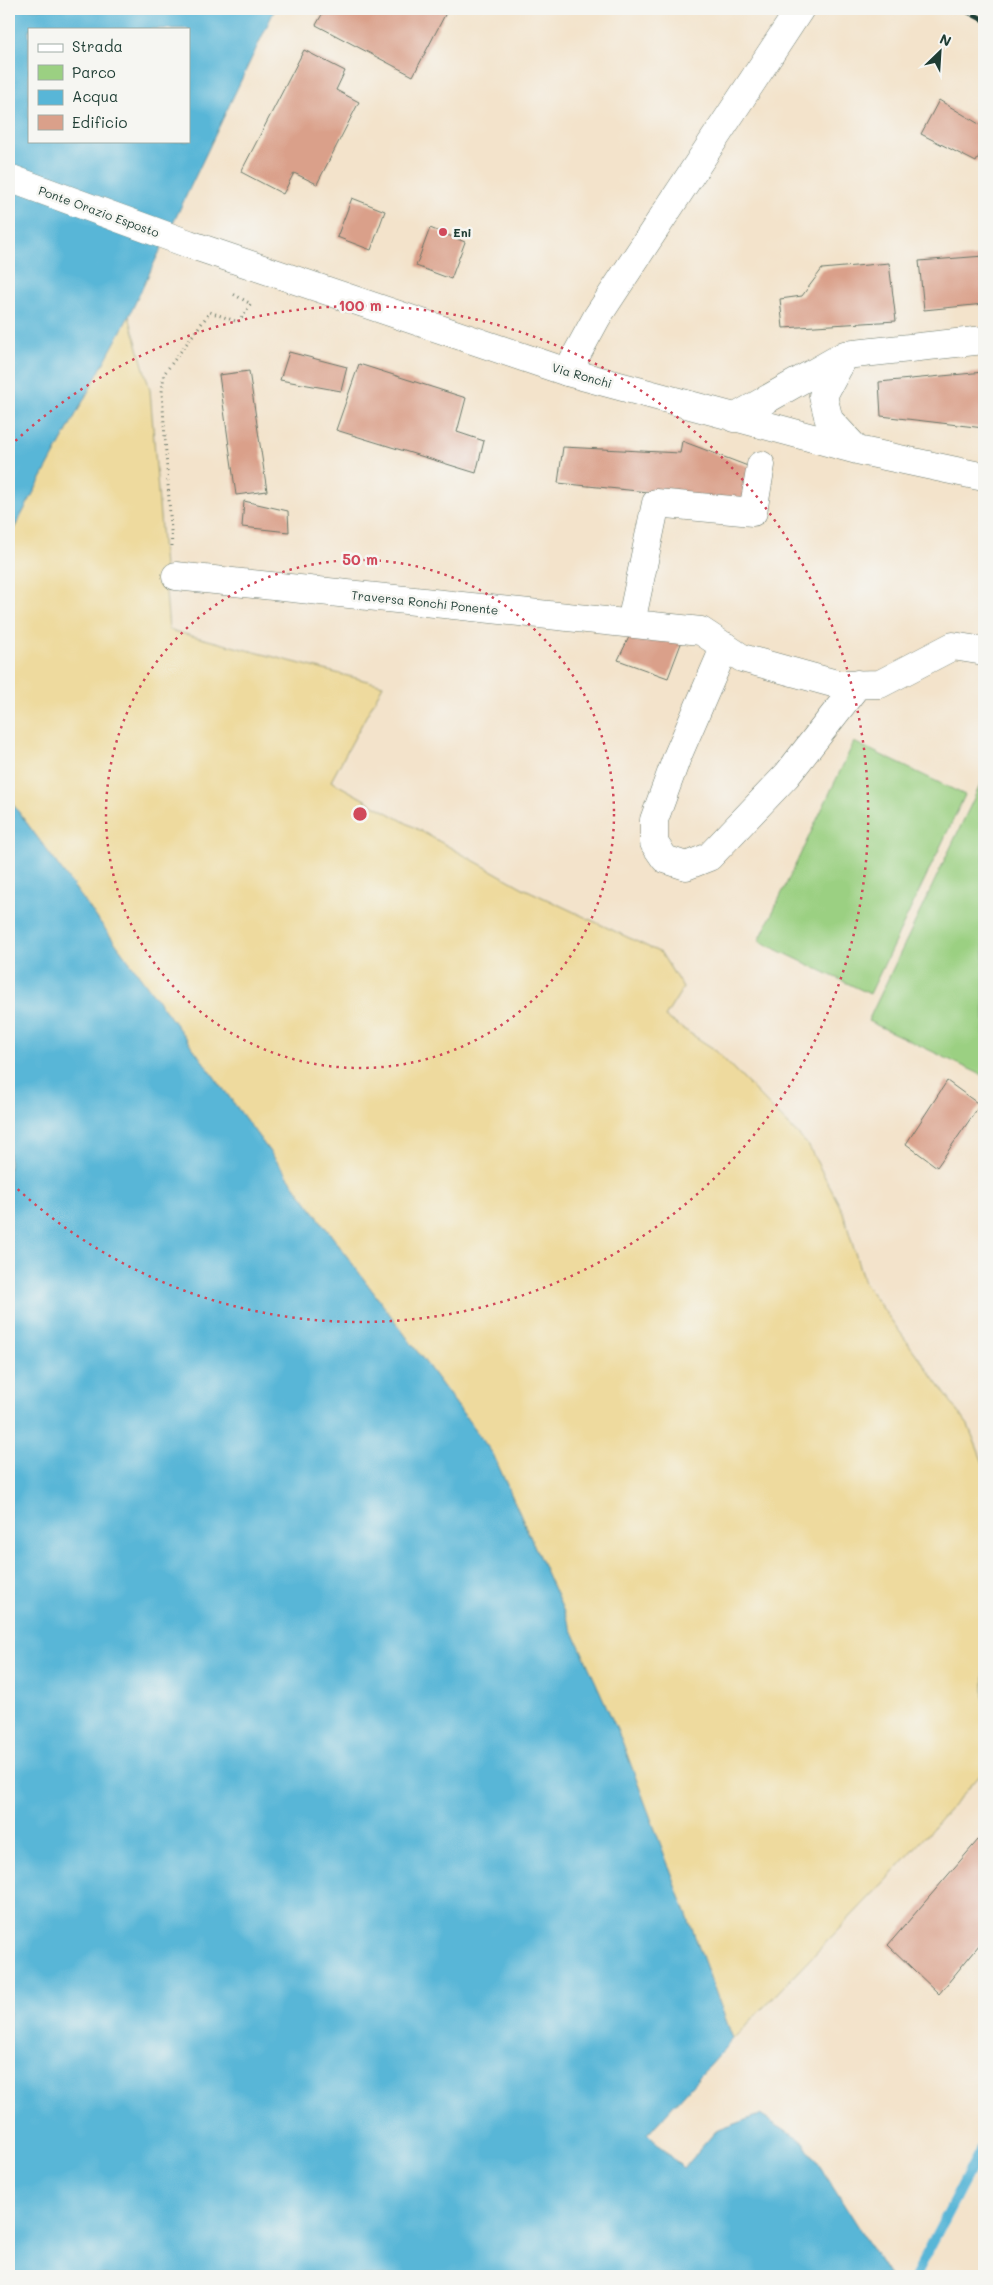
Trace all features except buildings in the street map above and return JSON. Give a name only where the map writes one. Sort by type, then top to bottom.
[{"type":"main road","points":[[567,372],[597,317],[800,9]]},
{"type":"main road","name":"Ponte Orazio Esposto","points":[[9,178],[189,244]]},
{"type":"main road","name":"Via Ronchi","points":[[189,244],[567,372],[857,450],[984,477]]},
{"type":"main road","points":[[734,418],[845,355],[984,340]]},
{"type":"main road","points":[[845,355],[823,396],[829,420],[857,450]]},
{"type":"main road","points":[[631,623],[656,503],[753,512],[761,465]]},
{"type":"main road","name":"Traversa Ronchi Ponente","points":[[176,576],[700,631],[742,658],[840,685],[880,684],[953,646],[984,651]]},
{"type":"main road","points":[[725,646],[677,757],[654,820],[654,843],[665,859],[686,866],[709,857],[768,795],[787,774],[858,684]]},
{"type":"path","points":[[176,576],[170,528],[162,392],[164,374],[210,312],[238,322],[251,304]]},
{"type":"green space","points":[[854,742],[965,795],[870,994],[759,941]]},
{"type":"green space","points":[[984,777],[984,1076],[868,1021]]},
{"type":"sand","points":[[129,316],[150,390],[169,630],[383,685],[331,781],[523,888],[661,953],[683,988],[665,1017],[714,1049],[808,1145],[843,1212],[864,1283],[968,1425],[984,1465],[984,1771],[888,1878],[733,2039],[622,1741],[493,1454],[9,799],[9,538]]},
{"type":"water","points":[[9,9],[275,9],[129,316],[9,538]]},
{"type":"water","points":[[9,799],[493,1454],[622,1741],[733,2039],[648,2134],[683,2168],[716,2131],[760,2115],[805,2143],[889,2276],[9,2276]]},
{"type":"waterway","points":[[915,2276],[984,2143]]},
{"type":"railway","points":[[963,9],[984,20]]},
{"type":"place","name":"Eni","points":[[443,232]]}]
